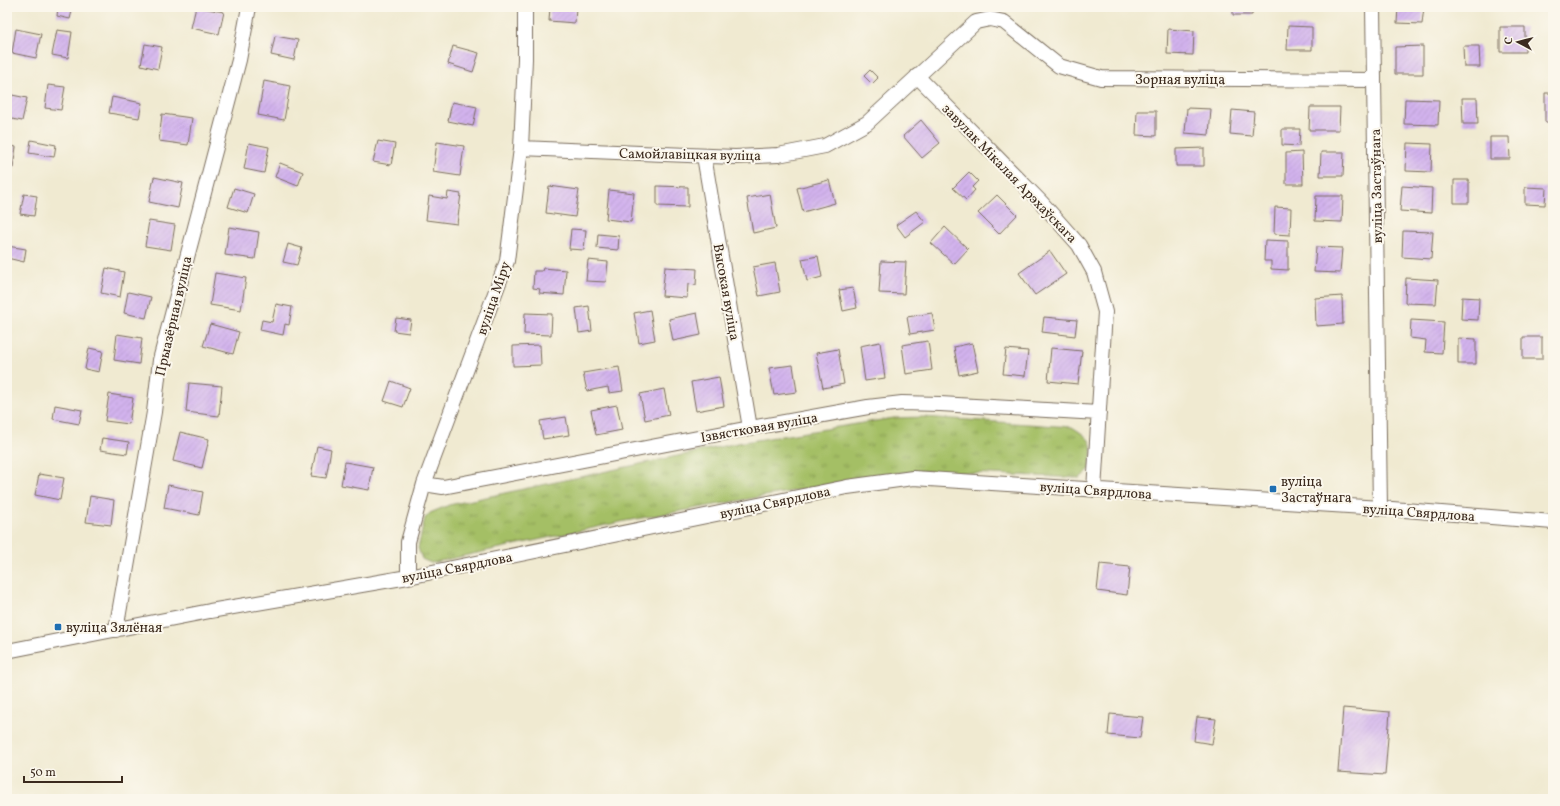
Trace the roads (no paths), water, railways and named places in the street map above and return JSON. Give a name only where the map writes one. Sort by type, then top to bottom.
[{"type":"street","name":"Прыазёрная вуліца","points":[[116,630],[154,412],[160,360],[239,60],[249,7]]},
{"type":"street","name":"вуліца Міру","points":[[408,577],[408,542],[424,484],[507,261],[521,148],[525,59],[525,7]]},
{"type":"street","name":"вуліца Застаўнага","points":[[1373,7],[1380,508]]},
{"type":"street","name":"Самойлавіцкая вуліца","points":[[521,148],[735,157],[778,155],[825,146],[867,123],[976,22],[990,19],[1004,22]]},
{"type":"street","name":"Зорная вуліца","points":[[1004,22],[1059,66],[1101,78],[1374,80]]},
{"type":"street","name":"завулак Мікалая Арэхаўскага","points":[[917,76],[1041,202],[1079,245],[1094,272],[1105,312],[1094,490]]},
{"type":"street","name":"Высокая вуліца","points":[[704,156],[750,428]]},
{"type":"street","name":"Ізвястковая вуліца","points":[[424,484],[443,487],[750,428],[868,407],[902,403],[1099,413]]},
{"type":"street","name":"вуліца Свярдлова","points":[[7,651],[210,611],[408,577],[847,487],[913,478],[1380,508],[1553,522]]},
{"type":"place","name":"вуліца Застаўнага","points":[[1273,489]]},
{"type":"place","name":"вуліца Зялёная","points":[[58,627]]}]
